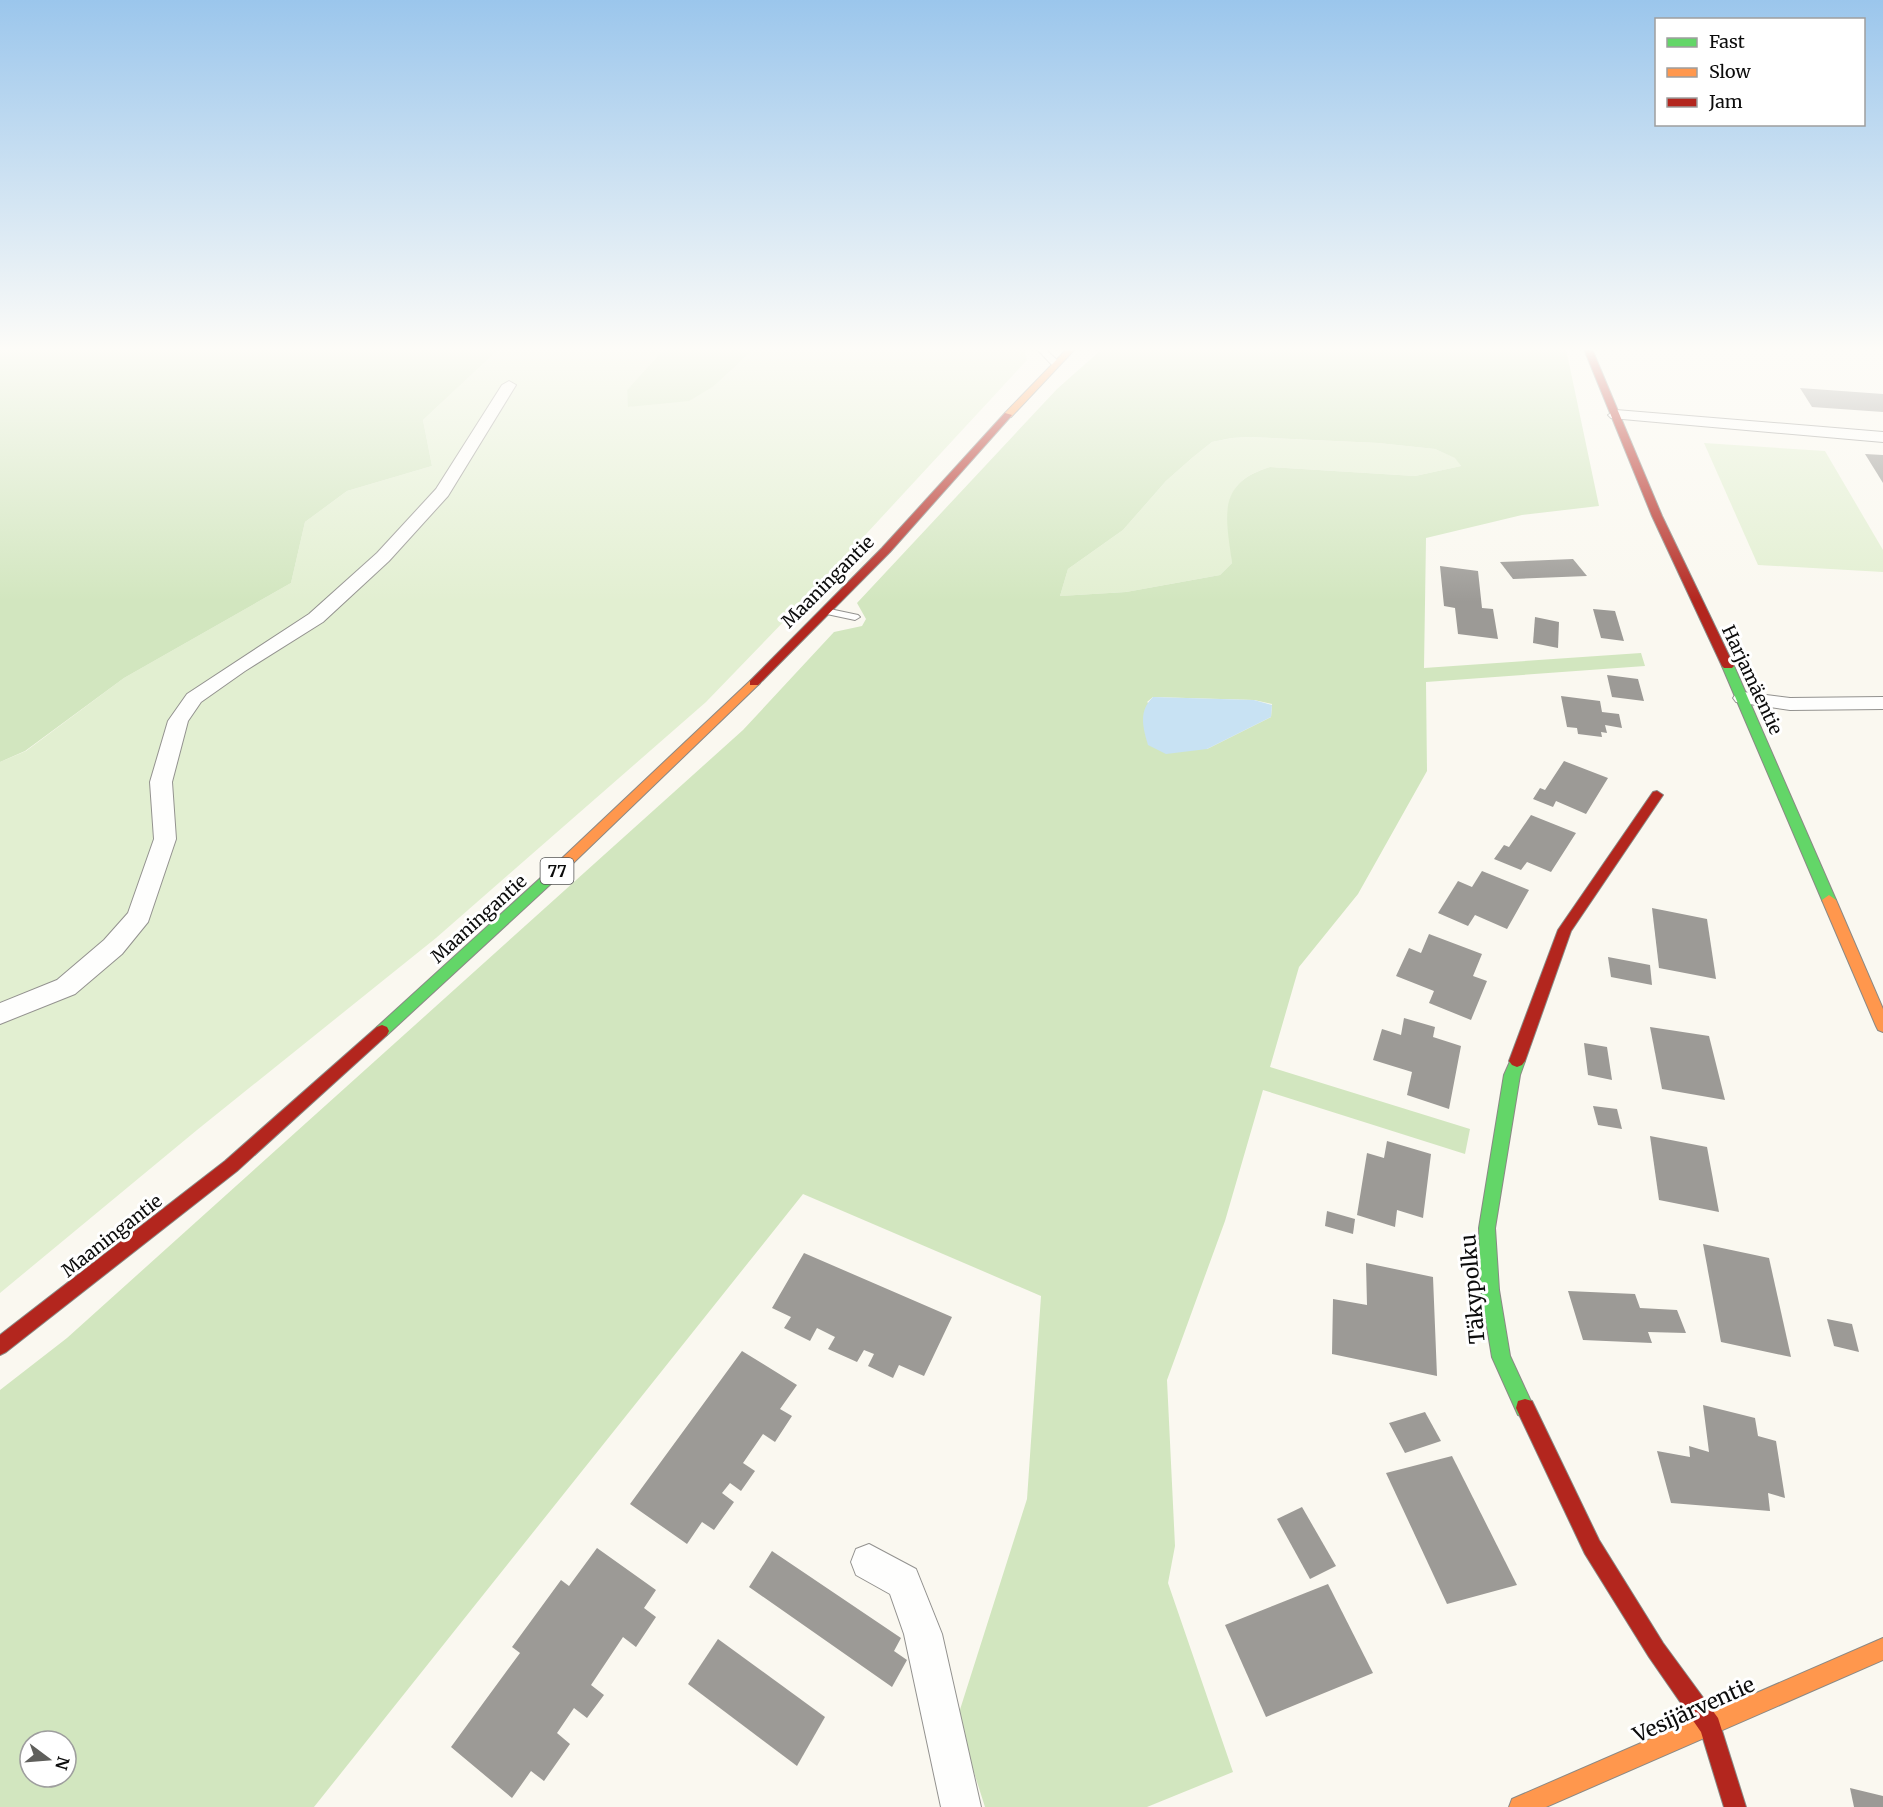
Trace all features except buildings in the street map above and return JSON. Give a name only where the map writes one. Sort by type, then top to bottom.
[{"type":"street","points":[[0,1014],[66,987],[113,947],[139,916],[165,839],[160,782],[178,721],[194,699],[238,667],[316,618],[383,557],[442,492],[479,433]]},
{"type":"street","name":"Maaningantie","points":[[0,1346],[231,1166],[525,902],[730,706],[886,550],[991,433]]},
{"type":"street","name":"Harjamäentie","points":[[1623,433],[1657,516],[1743,698],[1883,1026]]},
{"type":"street","points":[[1838,433],[1883,437]]},
{"type":"street","points":[[1743,698],[1790,704],[1883,703]]},
{"type":"street","name":"Täkypolku","points":[[1657,795],[1565,930],[1512,1075],[1487,1228],[1490,1290],[1501,1357],[1592,1547],[1656,1650],[1710,1726],[1735,1807]]},
{"type":"street","points":[[869,1562],[903,1582],[923,1634],[961,1807]]},
{"type":"street","name":"Vesijärventie","points":[[1520,1807],[1883,1649]]},
{"type":"lane","points":[[825,611],[855,617]]},
{"type":"green space","points":[[0,433],[426,433],[432,466],[347,491],[305,522],[291,583],[124,678],[25,751],[0,762]]},
{"type":"green space","points":[[426,433],[959,433],[818,586],[706,702],[436,938],[197,1130],[0,1293],[0,762],[26,751],[124,678],[291,583],[305,522],[347,491],[432,466]]},
{"type":"green space","points":[[1016,433],[1584,433],[1599,506],[1522,515],[1426,538],[1424,668],[1641,653],[1645,666],[1426,682],[1427,771],[1358,894],[1299,967],[1270,1067],[1470,1129],[1465,1154],[1263,1090],[1225,1221],[1167,1380],[1175,1546],[1168,1583],[1233,1772],[1147,1807],[985,1807],[957,1719],[1027,1499],[1041,1296],[803,1194],[314,1807],[0,1807],[0,1390],[67,1338],[743,730],[834,632],[862,626],[866,619],[857,603]],"holes":[[[1249,437],[1378,443],[1435,449],[1455,458],[1461,466],[1415,476],[1270,467],[1240,482],[1233,492],[1228,504],[1227,517],[1232,563],[1220,575],[1126,592],[1060,596],[1068,569],[1123,530],[1166,481],[1212,442]],[[1153,697],[1254,700],[1272,704],[1271,717],[1207,749],[1147,702]]]},
{"type":"green space","points":[[1249,437],[1378,443],[1435,449],[1456,458],[1461,466],[1415,476],[1270,467],[1240,482],[1233,492],[1228,517],[1232,563],[1220,575],[1126,592],[1060,596],[1068,569],[1123,530],[1166,481],[1192,458],[1212,442]]},
{"type":"green space","points":[[1704,443],[1825,451],[1883,550],[1883,572],[1758,565]]},
{"type":"water","points":[[1153,697],[1254,700],[1272,705],[1271,717],[1207,749],[1166,754],[1148,745],[1145,732],[1143,720],[1145,708]]},
{"type":"traffic: fast","points":[[1728,666],[1829,900]]},
{"type":"traffic: fast","points":[[382,1031],[562,866]]},
{"type":"traffic: fast","points":[[1517,1061],[1512,1075],[1487,1228],[1490,1290],[1501,1357],[1525,1408]]},
{"type":"traffic: slow","points":[[562,866],[754,683]]},
{"type":"traffic: slow","points":[[1829,900],[1883,1026]]},
{"type":"traffic: slow","points":[[1520,1807],[1883,1649]]},
{"type":"traffic: jam","points":[[754,683],[886,550],[991,433]]},
{"type":"traffic: jam","points":[[1623,433],[1657,516],[1728,666]]},
{"type":"traffic: jam","points":[[1517,1061],[1565,930],[1657,795]]},
{"type":"traffic: jam","points":[[0,1346],[231,1166],[382,1031]]},
{"type":"traffic: jam","points":[[1525,1408],[1592,1547],[1656,1650],[1710,1726],[1735,1807]]}]
